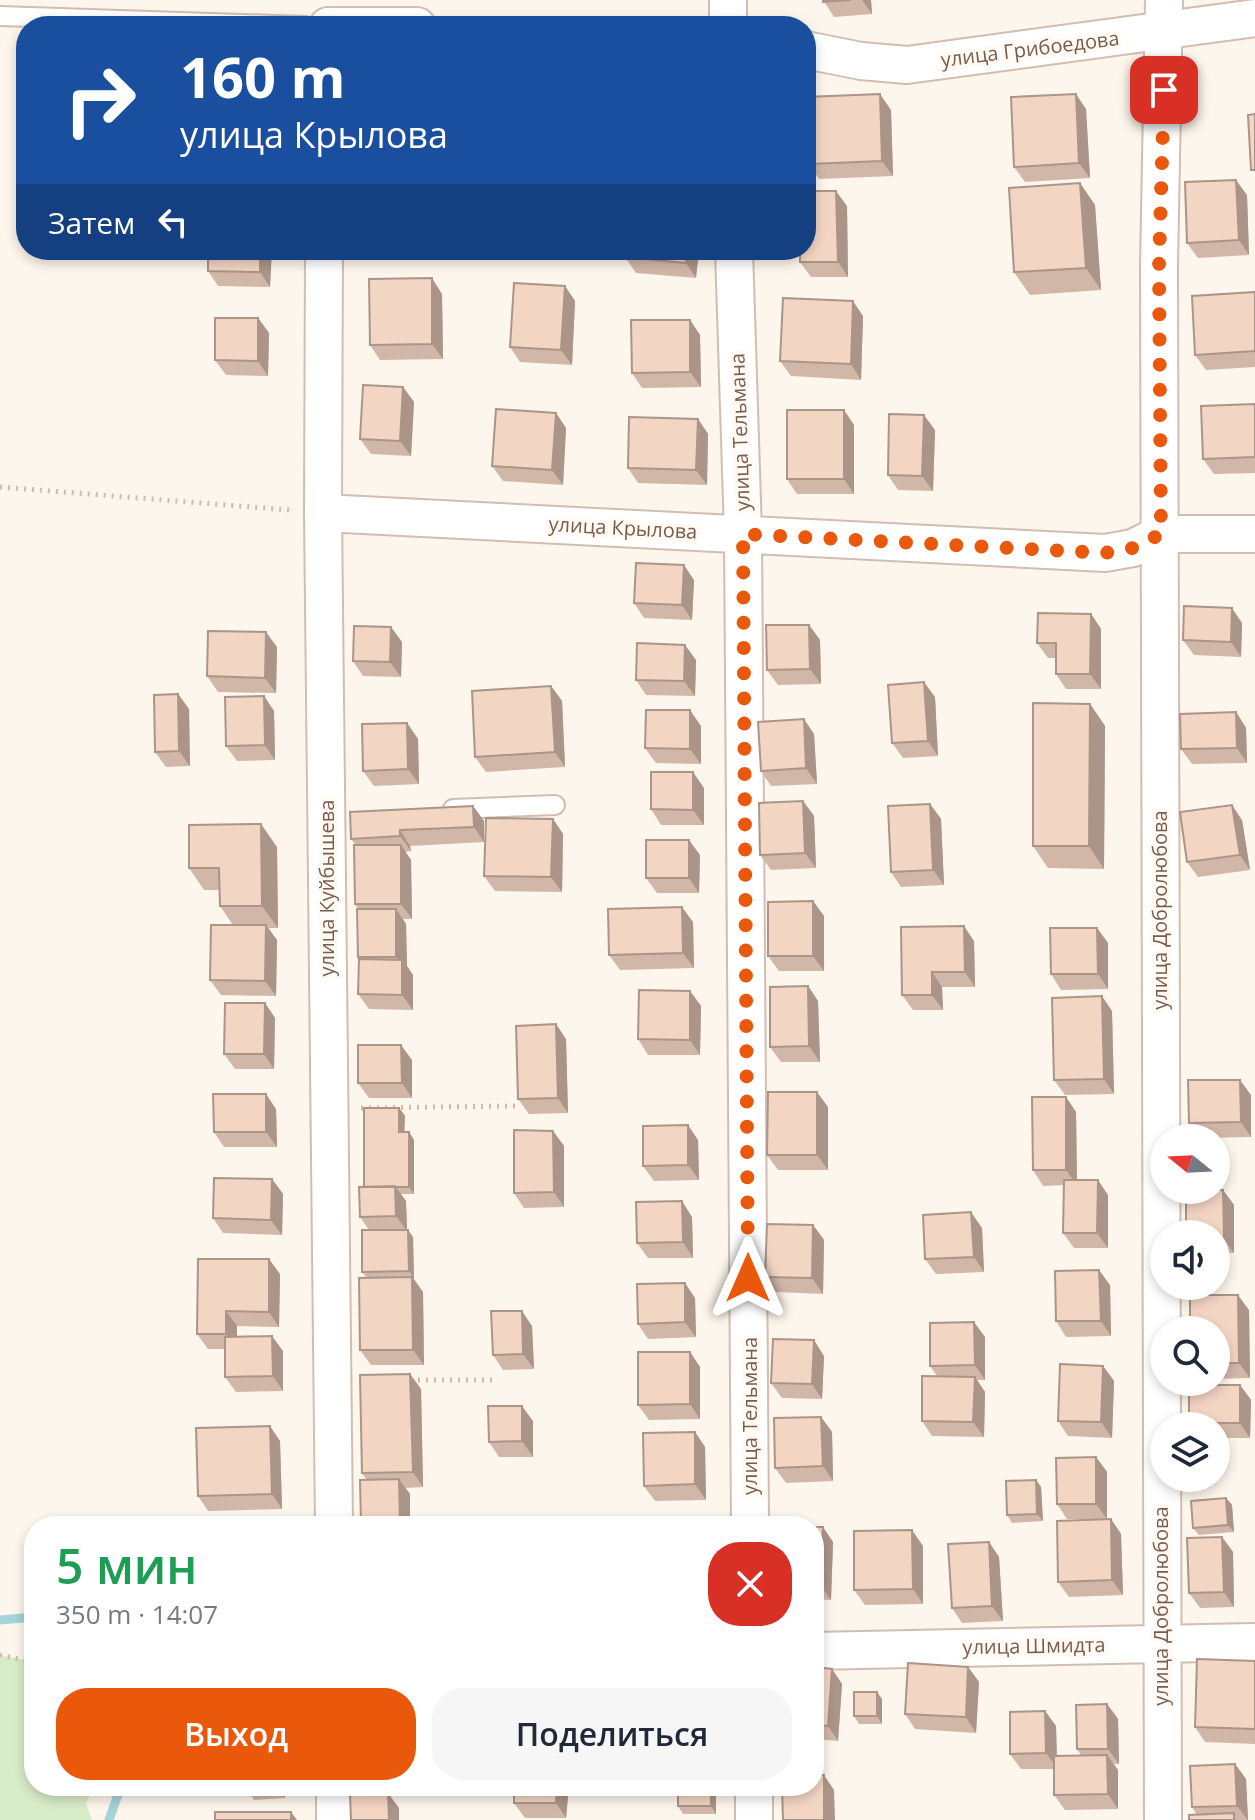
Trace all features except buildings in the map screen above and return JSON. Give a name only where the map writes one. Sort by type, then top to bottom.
[{"type":"street","name":"улица Грибоедова","points":[[816,52],[861,61],[907,65],[1165,16],[1255,18]]},
{"type":"street","name":"улица Добролюбова","points":[[1163,1820],[1160,1643],[1159,266],[1165,16]]},
{"type":"street","name":"улица Куйбышева","points":[[324,260],[323,513],[334,814],[328,1108],[334,1516]]},
{"type":"street","name":"улица Тельмана","points":[[734,260],[743,534],[750,1516]]},
{"type":"street","name":"улица Крылова","points":[[323,513],[1105,553],[1133,548],[1161,534],[1255,534]]},
{"type":"street","name":"улица Шмидта","points":[[824,1651],[1255,1642]]},
{"type":"street","points":[[335,1796],[335,1820]]},
{"type":"street","points":[[754,1796],[754,1820]]},
{"type":"lane","points":[[433,810],[555,805]]},
{"type":"path","points":[[0,487],[323,513]]},
{"type":"path","points":[[328,1108],[515,1106]]},
{"type":"path","points":[[406,1380],[495,1380]]},
{"type":"path","points":[[0,1655],[24,1660]]},
{"type":"green space","points":[[0,1655],[24,1660],[24,1796],[90,1796],[86,1803],[92,1820],[0,1820]]},
{"type":"waterway","points":[[0,1620],[24,1618]]},
{"type":"waterway","points":[[109,1820],[117,1796]]},
{"type":"route","points":[[748,1278],[743,534],[1105,553],[1133,548],[1161,534],[1159,266],[1164,90]]}]
